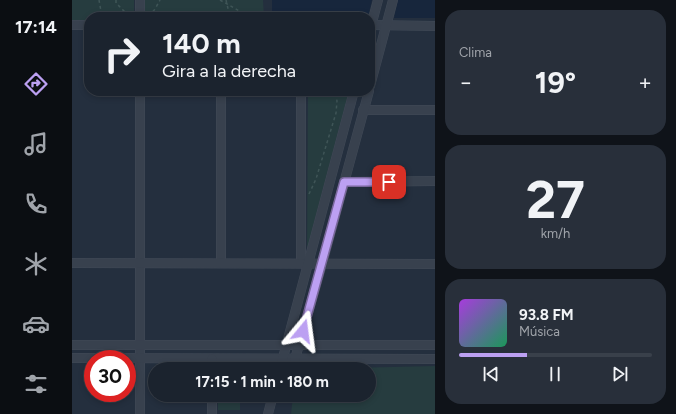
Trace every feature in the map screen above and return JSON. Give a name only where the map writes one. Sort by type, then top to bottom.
[{"type":"street","points":[[140,0],[140,12]]},
{"type":"street","points":[[374,12],[378,0]]},
{"type":"street","points":[[375,67],[393,0]]},
{"type":"street","points":[[72,25],[84,25]]},
{"type":"street","points":[[375,26],[435,26]]},
{"type":"street","points":[[140,96],[140,414]]},
{"type":"street","points":[[221,96],[221,263]]},
{"type":"street","points":[[301,96],[301,209],[305,263]]},
{"type":"street","points":[[281,362],[305,263],[353,96]]},
{"type":"street","points":[[294,359],[322,264],[367,96]]},
{"type":"street","points":[[363,110],[435,110]]},
{"type":"street","points":[[344,182],[435,181]]},
{"type":"street","points":[[72,263],[435,264]]},
{"type":"street","points":[[72,344],[435,345]]},
{"type":"street","points":[[72,358],[435,359]]},
{"type":"street","points":[[212,402],[212,414]]},
{"type":"street","points":[[268,414],[271,402]]},
{"type":"path","points":[[99,0],[101,12]]},
{"type":"path","points":[[116,0],[116,3],[125,12]]},
{"type":"path","points":[[152,12],[160,0]]},
{"type":"path","points":[[220,0],[241,12]]},
{"type":"path","points":[[226,0],[229,12]]},
{"type":"path","points":[[301,209],[316,179],[336,113],[336,96]]},
{"type":"green space","points":[[72,0],[134,0],[134,12],[84,12],[84,22],[72,22]]},
{"type":"green space","points":[[144,0],[263,0],[264,12],[144,12]]},
{"type":"green space","points":[[308,96],[348,96],[307,249]]},
{"type":"green space","points":[[435,366],[435,414],[291,414],[292,402],[376,402],[376,367]]},
{"type":"green space","points":[[218,402],[240,402],[240,410],[218,410]]},
{"type":"water","points":[[272,0],[372,0],[369,12],[272,12]]},
{"type":"water","points":[[398,0],[435,0],[435,18],[394,18]]},
{"type":"route","points":[[303,331],[344,182],[389,182]]}]
